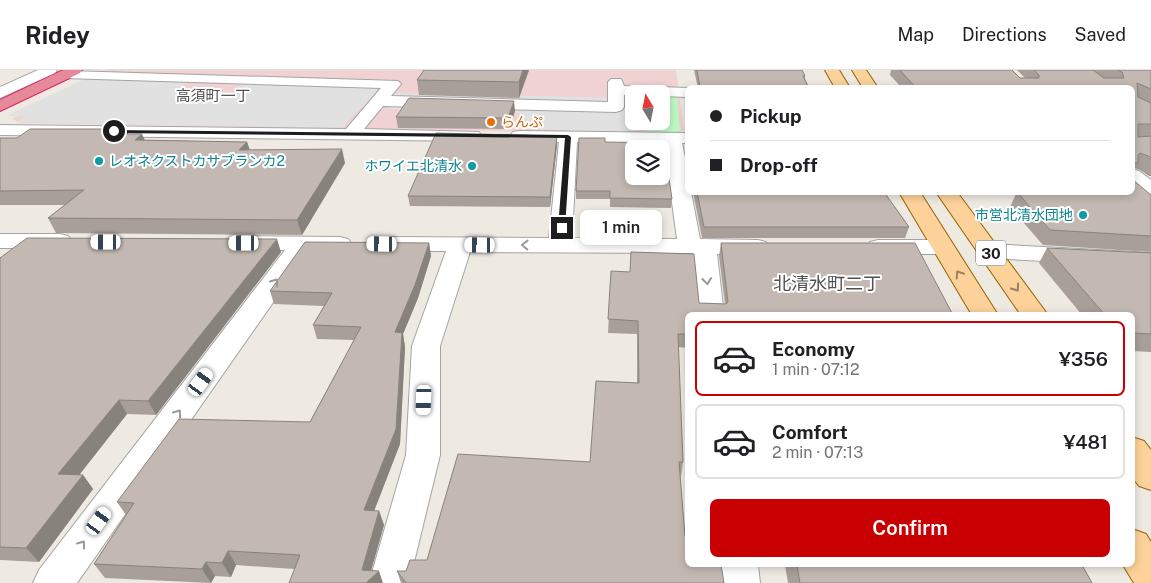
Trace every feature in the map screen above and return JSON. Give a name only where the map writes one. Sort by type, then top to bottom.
[{"type":"highway","points":[[0,94],[69,71]]},
{"type":"main road","points":[[832,70],[841,85]]},
{"type":"main road","points":[[858,70],[869,85]]},
{"type":"main road","name":"30","points":[[911,195],[983,312]]},
{"type":"main road","name":"30","points":[[948,195],[1033,312]]},
{"type":"main road","points":[[1135,454],[1151,476]]},
{"type":"main road","points":[[1135,551],[1151,575]]},
{"type":"street","points":[[0,94],[50,70]]},
{"type":"street","points":[[0,107],[69,71],[393,84],[351,134]]},
{"type":"street","points":[[379,101],[616,107],[616,86],[685,86]]},
{"type":"street","points":[[130,131],[156,114]]},
{"type":"street","points":[[46,130],[70,116]]},
{"type":"street","points":[[0,130],[680,138],[684,191],[710,312]]},
{"type":"street","points":[[560,246],[568,137]]},
{"type":"street","points":[[1135,177],[1151,190]]},
{"type":"street","points":[[0,241],[86,242]]},
{"type":"street","points":[[0,261],[27,241]]},
{"type":"street","points":[[224,243],[781,247]]},
{"type":"street","points":[[53,583],[303,243]]},
{"type":"street","points":[[388,583],[422,455],[426,346],[460,245]]},
{"type":"street","points":[[858,247],[942,247]]},
{"type":"street","points":[[989,251],[1151,260]]},
{"type":"street","points":[[738,567],[740,583]]},
{"type":"shaded area","points":[[106,70],[676,70],[684,130],[673,134],[21,123],[12,119]]},
{"type":"shaded area","points":[[87,78],[190,81],[173,93],[233,94],[255,78],[397,82],[401,86],[396,93],[625,98],[625,130],[635,130],[635,132],[518,129],[523,113],[360,108],[342,128],[17,122],[26,116],[6,116]]},
{"type":"green space","points":[[670,97],[677,97],[680,130],[674,133],[646,132],[646,130],[670,130]]},
{"type":"building","points":[[424,70],[523,70],[519,82],[417,80]]},
{"type":"building","points":[[697,70],[802,70],[808,85],[700,85]]},
{"type":"building","points":[[900,70],[1012,70],[1020,78],[1039,78],[1039,75],[1034,70],[1093,70],[1104,78],[1124,78],[1122,72],[1118,70],[1151,70],[1151,89],[1137,83],[1138,97],[1151,103],[1151,124],[1138,124],[1138,137],[1151,136],[1151,158],[1140,153],[1138,155],[1138,163],[1135,163],[1135,85],[913,85]]},
{"type":"building","points":[[409,98],[514,101],[508,118],[396,117]]},
{"type":"building","points":[[30,129],[126,129],[120,134],[142,134],[135,140],[247,142],[239,150],[342,149],[297,220],[48,218],[84,190],[0,191],[0,138],[17,138]]},
{"type":"building","points":[[436,133],[557,136],[550,197],[408,196]]},
{"type":"building","points":[[579,138],[605,138],[605,142],[625,142],[625,185],[670,185],[672,199],[610,198],[610,191],[576,191]]},
{"type":"building","name":"市営北清水団地","points":[[1135,182],[1151,195],[1151,236],[1050,230],[1020,195],[1135,195]]},
{"type":"building","points":[[698,195],[886,195],[909,227],[704,227]]},
{"type":"building","points":[[27,238],[277,239],[148,401],[119,400],[58,474],[83,475],[26,548],[0,547],[0,258]]},
{"type":"building","points":[[305,242],[429,243],[415,285],[395,332],[402,333],[396,429],[364,510],[379,511],[362,570],[379,571],[366,583],[289,583],[300,555],[228,551],[222,563],[206,562],[202,569],[94,564],[134,503],[117,502],[179,419],[310,422],[361,327],[313,325],[332,293],[270,291]]},
{"type":"building","points":[[721,243],[915,243],[951,312],[685,312],[685,334],[678,334],[683,462],[679,462],[685,536],[685,567],[721,567],[724,583],[406,583],[397,571],[406,571],[410,560],[427,560],[458,454],[590,462],[596,381],[639,383],[638,321],[608,319],[611,271],[630,272],[631,252],[694,254],[699,303],[726,304],[728,302]]},
{"type":"building","points":[[1047,248],[1151,253],[1151,334],[1135,333],[1135,312],[1102,312]]},
{"type":"building","points":[[797,567],[1083,567],[1092,583],[800,583]]},
{"type":"place","name":"らんぷ","points":[[491,122]]},
{"type":"place","name":"レオネクストカサブランカ2","points":[[99,161]]},
{"type":"place","name":"ホワイエ北清水","points":[[472,166]]},
{"type":"place","name":"市営北清水団地","points":[[1083,215]]},
{"type":"district","name":"高須町一丁","points":[[213,95]]},
{"type":"district","name":"北清水町二丁","points":[[827,283]]},
{"type":"route","points":[[114,131],[568,137],[562,228]]}]
